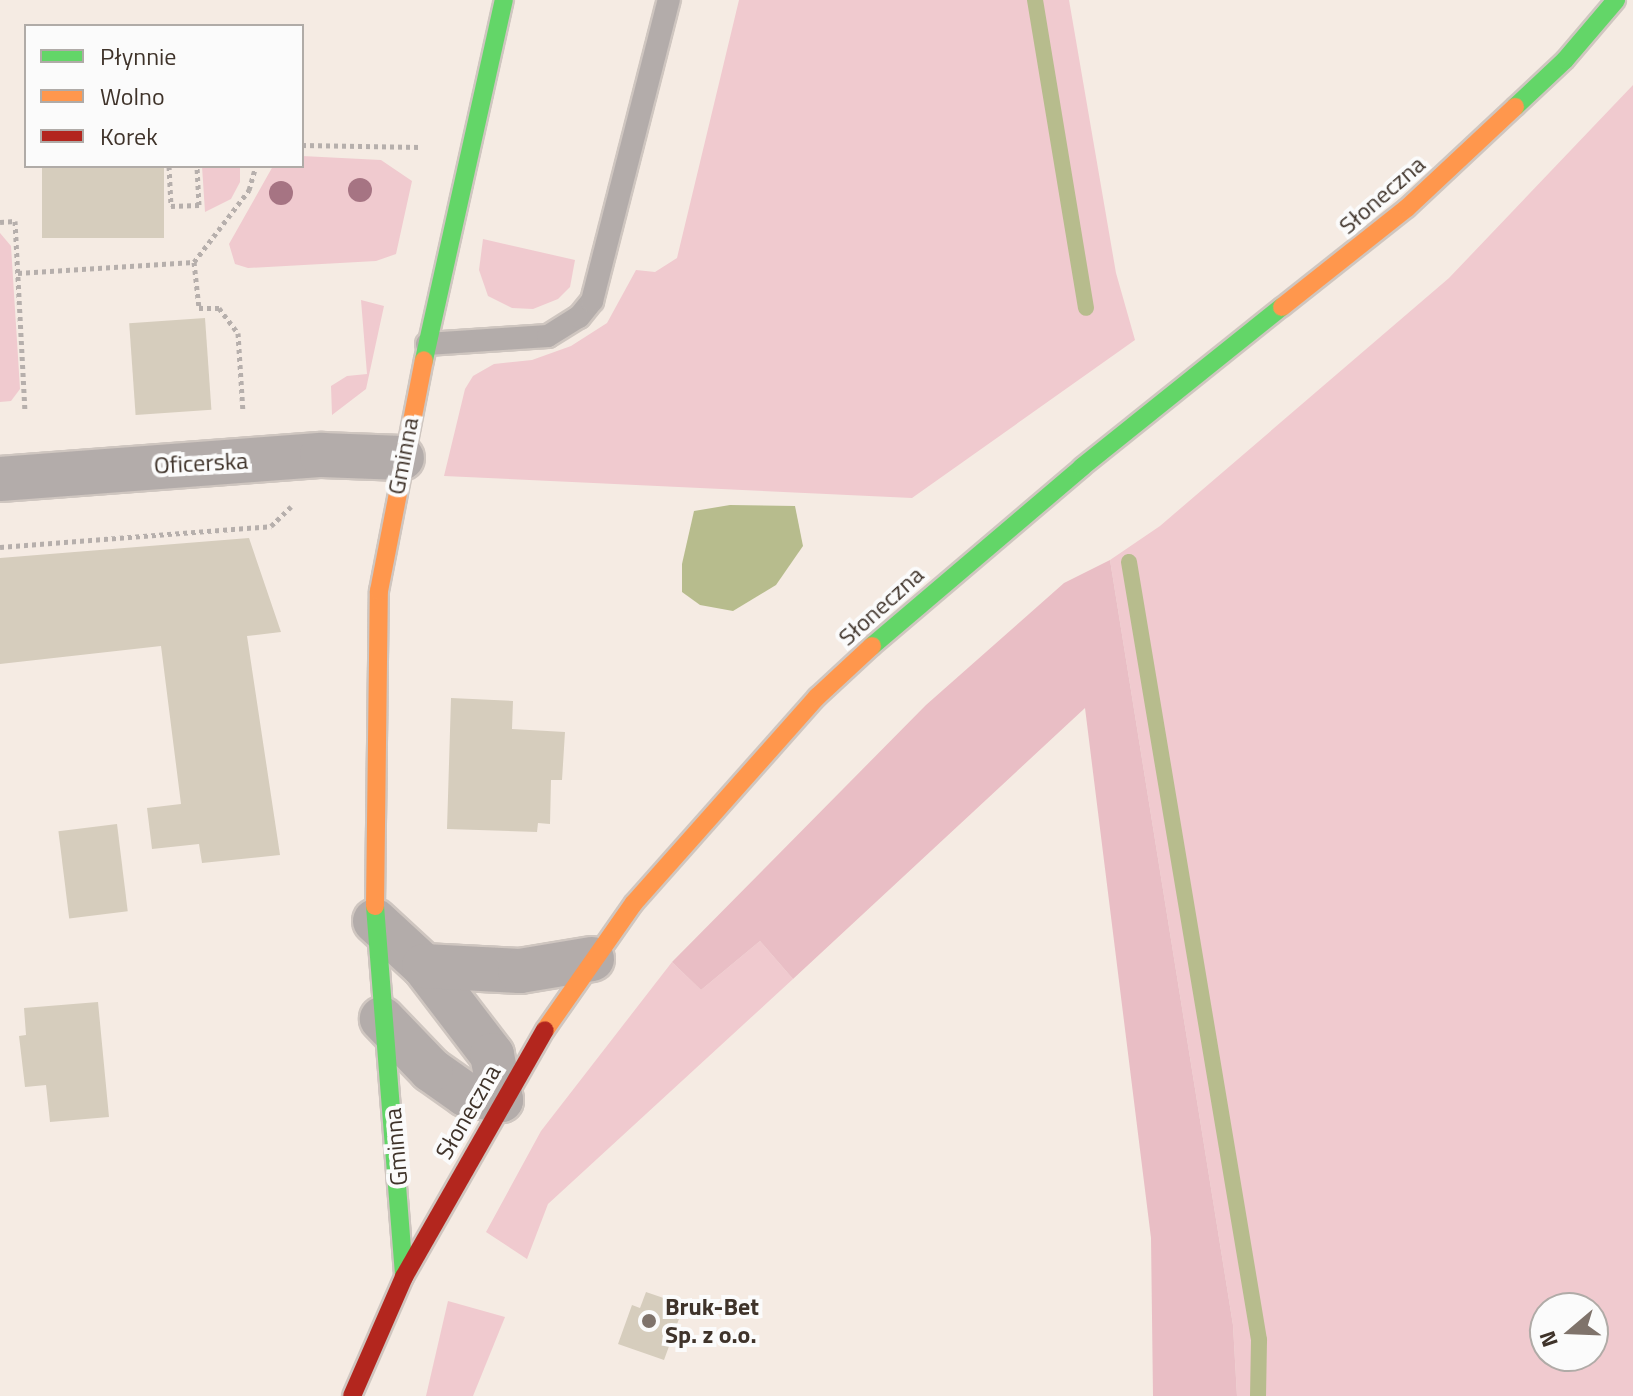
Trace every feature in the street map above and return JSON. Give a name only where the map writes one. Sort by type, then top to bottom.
[{"type":"main road","name":"Gminna","points":[[404,1277],[399,1169],[376,936],[379,591],[402,458],[504,0]]},
{"type":"main road","name":"Słoneczna","points":[[352,1396],[404,1277],[501,1100],[592,959],[634,903],[817,697],[926,597],[1082,467],[1407,208],[1565,60],[1616,0]]},
{"type":"street","name":"Oficerska","points":[[0,479],[306,456],[402,458]]},
{"type":"street","points":[[376,936],[424,966],[492,1055],[501,1100],[465,1094],[431,1070],[382,1019]]},
{"type":"street","points":[[424,966],[520,971],[592,959]]},
{"type":"lane","points":[[427,344],[548,336],[579,317],[592,301],[669,0]]},
{"type":"path","points":[[304,145],[433,147]]},
{"type":"path","points":[[169,168],[171,206],[199,205],[197,168]]},
{"type":"path","points":[[244,429],[238,333],[219,308],[199,308],[194,262],[249,190],[255,168]]},
{"type":"path","points":[[0,222],[15,221],[25,411]]},
{"type":"path","points":[[18,273],[194,262]]},
{"type":"path","points":[[0,547],[271,526],[298,500]]},
{"type":"shaded area","points":[[739,0],[1069,0],[1116,273],[1135,340],[912,498],[444,476],[465,389],[473,376],[494,364],[532,360],[571,346],[607,323],[636,270],[655,272],[677,258]]},
{"type":"shaded area","points":[[1633,85],[1633,1396],[1237,1396],[1233,1325],[1110,560],[1160,526],[1449,278]]},
{"type":"shaded area","points":[[304,156],[381,160],[412,181],[396,254],[376,261],[248,268],[235,264],[229,244],[272,168],[304,168]]},
{"type":"shaded area","points":[[202,168],[240,168],[240,182],[231,199],[205,212]]},
{"type":"shaded area","points":[[0,233],[11,246],[20,389],[11,401],[0,402]]},
{"type":"shaded area","points":[[483,239],[575,260],[570,287],[558,299],[533,309],[512,308],[488,296],[479,270]]},
{"type":"shaded area","points":[[361,300],[384,306],[366,389],[332,415],[331,386],[347,376],[367,374]]},
{"type":"shaded area","points":[[730,505],[795,506],[803,546],[776,585],[733,611],[700,605],[682,592],[682,564],[694,511]]},
{"type":"shaded area","points":[[1110,560],[1233,1325],[1237,1396],[1153,1396],[1151,1238],[1085,708],[793,979],[760,941],[701,990],[672,962],[926,705],[1064,583]]},
{"type":"shaded area","points":[[760,941],[793,979],[548,1204],[527,1259],[486,1232],[541,1131],[672,962],[701,990]]},
{"type":"shaded area","points":[[448,1301],[505,1317],[473,1396],[426,1396]]},
{"type":"building","points":[[42,168],[164,168],[164,238],[42,238]]},
{"type":"building","points":[[205,318],[211,410],[136,415],[129,323]]},
{"type":"building","points":[[249,538],[281,632],[247,636],[280,855],[202,863],[199,844],[152,849],[147,808],[181,804],[161,646],[0,664],[0,558]]},
{"type":"building","points":[[451,698],[513,701],[512,729],[565,732],[562,780],[551,780],[550,824],[538,823],[537,832],[447,829]]},
{"type":"building","points":[[117,824],[128,911],[69,919],[58,831]]},
{"type":"building","points":[[98,1002],[109,1117],[50,1122],[46,1085],[25,1087],[19,1036],[26,1035],[24,1008]]},
{"type":"building","points":[[646,1292],[684,1305],[664,1360],[618,1344],[632,1305],[640,1308]]},
{"type":"waterway","points":[[1035,0],[1086,308]]},
{"type":"waterway","points":[[1129,562],[1259,1340],[1258,1396]]},
{"type":"traffic: fast","points":[[424,360],[504,0]]},
{"type":"traffic: fast","points":[[1515,107],[1565,60],[1616,0]]},
{"type":"traffic: fast","points":[[872,646],[1082,467],[1282,307]]},
{"type":"traffic: fast","points":[[375,906],[404,1275]]},
{"type":"traffic: slow","points":[[1282,307],[1407,208],[1515,107]]},
{"type":"traffic: slow","points":[[375,906],[379,591],[424,360]]},
{"type":"traffic: slow","points":[[545,1030],[634,903],[817,697],[872,646]]},
{"type":"traffic: jam","points":[[352,1396],[404,1277],[545,1030]]},
{"type":"place","name":"Bruk-Bet Sp. z o.o.","points":[[649,1321]]}]
